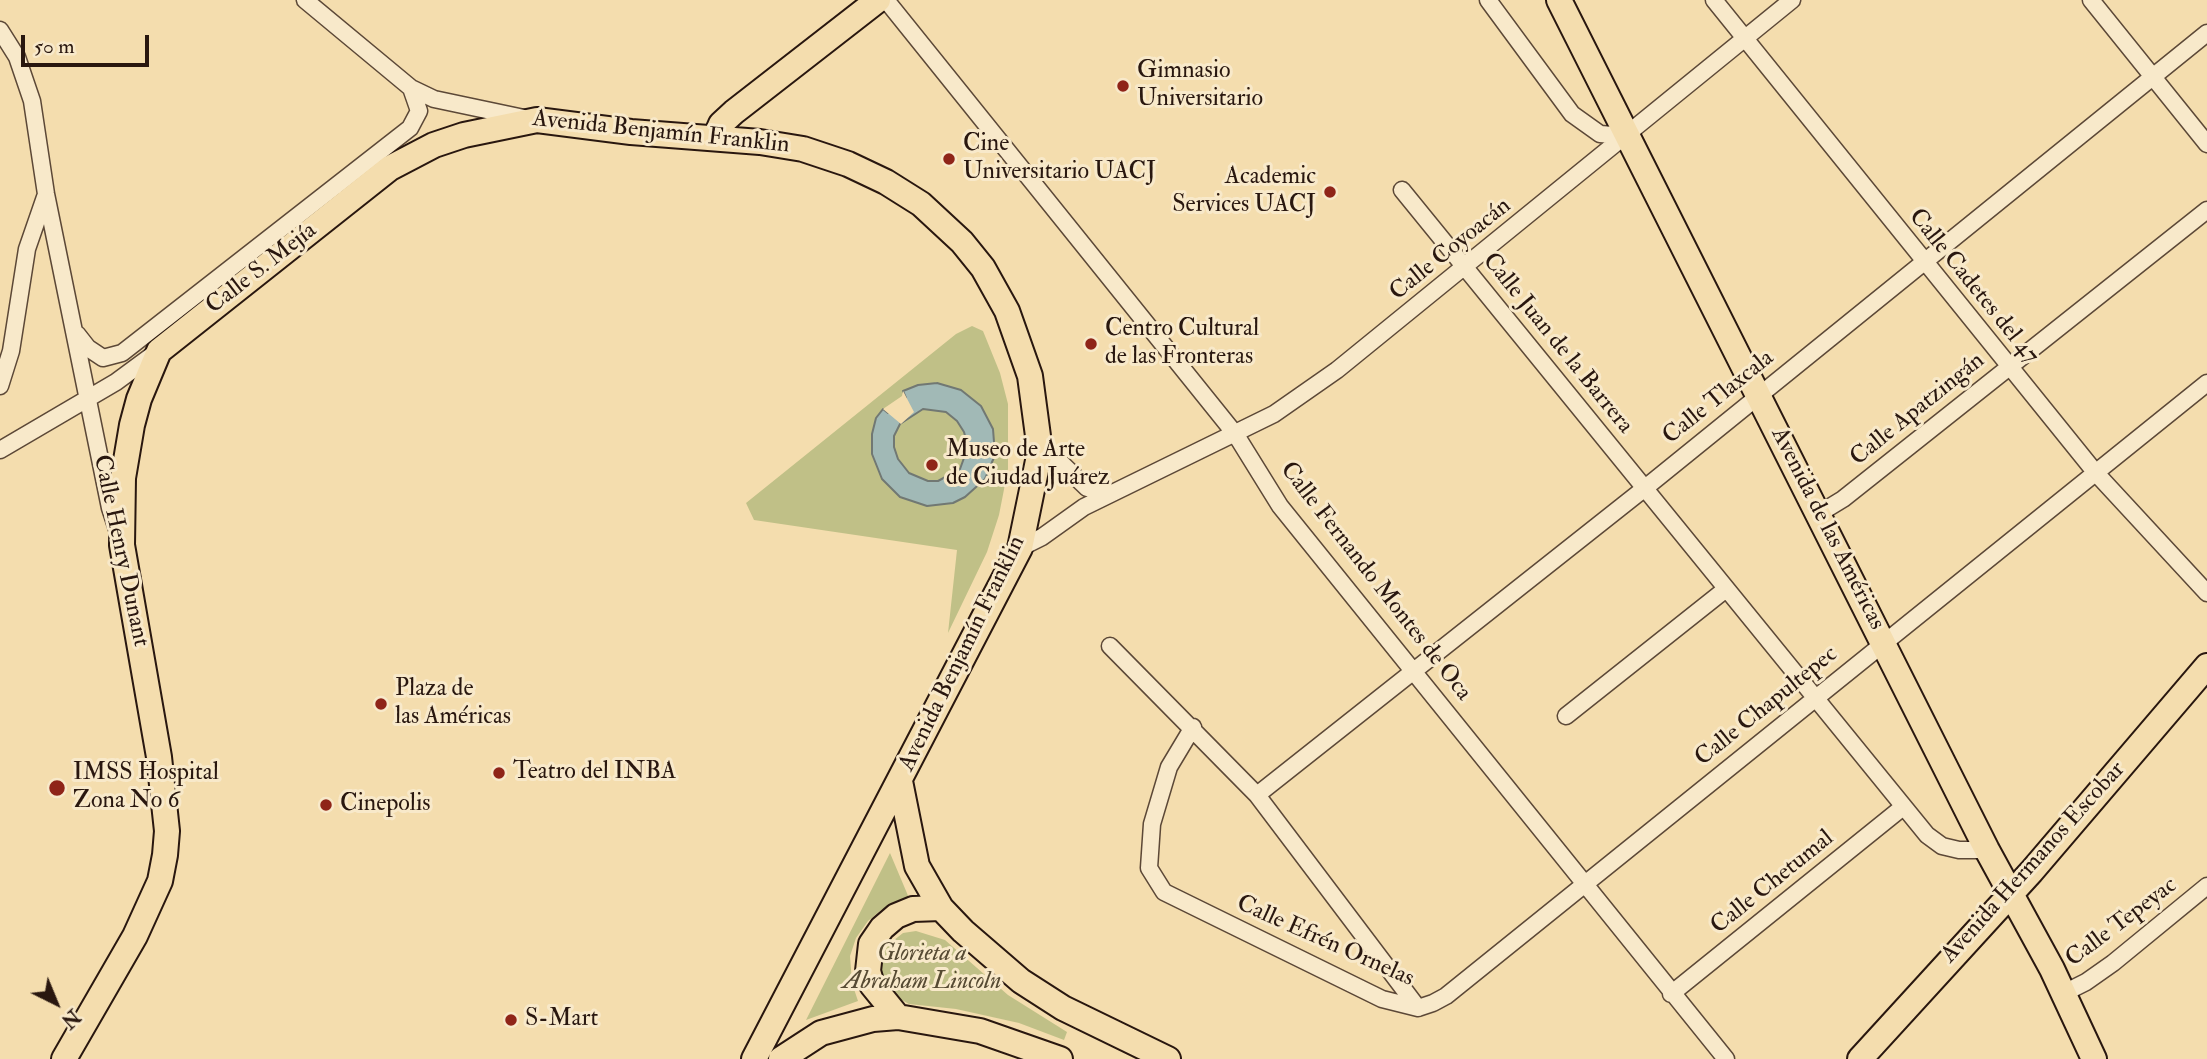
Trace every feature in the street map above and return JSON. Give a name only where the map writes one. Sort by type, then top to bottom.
[{"type":"main road","points":[[715,138],[721,124],[734,112],[878,0]]},
{"type":"main road","name":"Avenida de las Américas","points":[[1559,0],[1820,513],[1987,850],[2064,993],[2094,1059]]},
{"type":"main road","name":"Avenida Benjamín Franklin","points":[[537,120],[803,149],[848,164],[886,182],[921,204],[946,226],[983,268],[1012,322],[1030,376],[1040,452],[1020,548],[754,1059]]},
{"type":"main road","name":"Calle S. Mejía","points":[[159,351],[390,168],[434,145],[464,135],[537,120]]},
{"type":"main road","points":[[122,545],[123,478],[132,425],[139,399],[159,351]]},
{"type":"main road","name":"Calle Henry Dunant","points":[[64,1059],[135,936],[160,881],[165,855],[167,831],[159,757],[122,545]]},
{"type":"main road","name":"Avenida Hermanos Escobar","points":[[1860,1059],[2011,893],[2207,666]]},
{"type":"main road","points":[[900,781],[916,866],[941,908],[994,959],[1040,994],[1168,1059]]},
{"type":"main road","points":[[898,1017],[872,985],[868,971],[871,944],[882,928],[896,916],[913,909],[941,908]]},
{"type":"main road","points":[[781,1059],[821,1033],[873,1018],[898,1017],[980,1031],[1060,1059]]},
{"type":"street","name":"Avenida Benjamín Franklin","points":[[306,0],[411,88],[441,101],[537,120]]},
{"type":"street","name":"Calle Fernando Montes de Oca","points":[[887,0],[1236,435],[1280,506],[1726,1059]]},
{"type":"street","points":[[1488,0],[1572,114],[1600,134],[1627,136]]},
{"type":"street","name":"Calle Cadetes del 47","points":[[1714,0],[2095,472],[2207,593]]},
{"type":"street","name":"Calle Coyoacán","points":[[1020,548],[1042,537],[1084,507],[1236,435],[1274,414],[1337,370],[1792,0]]},
{"type":"street","points":[[2091,0],[2207,144]]},
{"type":"street","name":"Calle Henry Dunant","points":[[0,30],[17,57],[32,102],[46,194],[73,329],[110,508],[122,545]]},
{"type":"street","name":"Calle Tlaxcala","points":[[1257,795],[1644,488],[2207,33]]},
{"type":"street","points":[[73,329],[94,354],[103,358],[122,354],[410,128],[419,111],[411,88]]},
{"type":"street","name":"Calle Juan de la Barrera","points":[[1402,190],[1927,835],[1942,846],[1959,850],[1987,850]]},
{"type":"street","points":[[0,386],[11,351],[27,248],[46,194]]},
{"type":"street","name":"Calle Apatzingán","points":[[1820,513],[1843,499],[2207,210]]},
{"type":"street","name":"Calle S. Mejía","points":[[0,450],[88,399],[159,351]]},
{"type":"street","name":"Calle Chapultepec","points":[[1418,1008],[1446,996],[2207,383]]},
{"type":"street","points":[[1040,452],[1055,457],[1087,488],[1111,493]]},
{"type":"street","points":[[1566,716],[1726,589]]},
{"type":"street","name":"Calle Efrén Ornelas","points":[[1110,646],[1193,727],[1257,795],[1418,1008]]},
{"type":"street","name":"Calle Efrén Ornelas","points":[[1193,727],[1169,767],[1159,795],[1148,854],[1149,868],[1164,891],[1382,999],[1418,1008]]},
{"type":"street","name":"Calle Chetumal","points":[[1671,994],[1903,807]]},
{"type":"street","name":"Calle Tepeyac","points":[[2064,993],[2087,982],[2113,963],[2207,886]]},
{"type":"green space","points":[[972,326],[983,331],[1000,373],[1008,404],[1008,469],[999,515],[987,552],[948,633],[957,550],[754,520],[746,503],[956,334]]},
{"type":"green space","name":"Glorieta a Abraham Lincoln","points":[[890,853],[909,898],[881,910],[868,921],[856,938],[850,956],[852,983],[858,1001],[806,1020]]},
{"type":"green space","name":"Glorieta a Abraham Lincoln","points":[[916,931],[945,940],[1008,995],[1067,1032],[1064,1040],[1019,1023],[956,1009],[909,1004],[893,995],[884,985],[880,973],[881,957],[889,944],[903,933]]},
{"type":"water","points":[[937,383],[961,390],[981,406],[993,429],[995,455],[985,479],[965,497],[953,503],[927,506],[900,497],[882,479],[872,454],[872,434],[876,418],[883,409],[888,413],[906,398],[903,391],[918,385]],"holes":[[[923,409],[946,412],[957,421],[964,432],[968,447],[960,469],[938,481],[928,481],[909,473],[898,459],[894,447],[894,436],[900,424]]]},
{"type":"pier","points":[[903,391],[914,412],[901,424],[883,409],[902,396]]},
{"type":"place","name":"Gimnasio Universitario","points":[[1123,86]]},
{"type":"place","name":"Cine Universitario UACJ","points":[[949,159]]},
{"type":"place","name":"Academic Services UACJ","points":[[1330,192]]},
{"type":"place","name":"Centro Cultural de las Fronteras","points":[[1091,344]]},
{"type":"place","name":"Museo de Arte de Ciudad Juárez","points":[[932,465]]},
{"type":"place","name":"Plaza de las Américas","points":[[381,704]]},
{"type":"place","name":"Teatro del INBA","points":[[499,773]]},
{"type":"place","name":"IMSS Hospital Zona No 6","points":[[57,788]]},
{"type":"place","name":"Cinepolis","points":[[326,805]]},
{"type":"place","name":"S-Mart","points":[[511,1020]]}]
